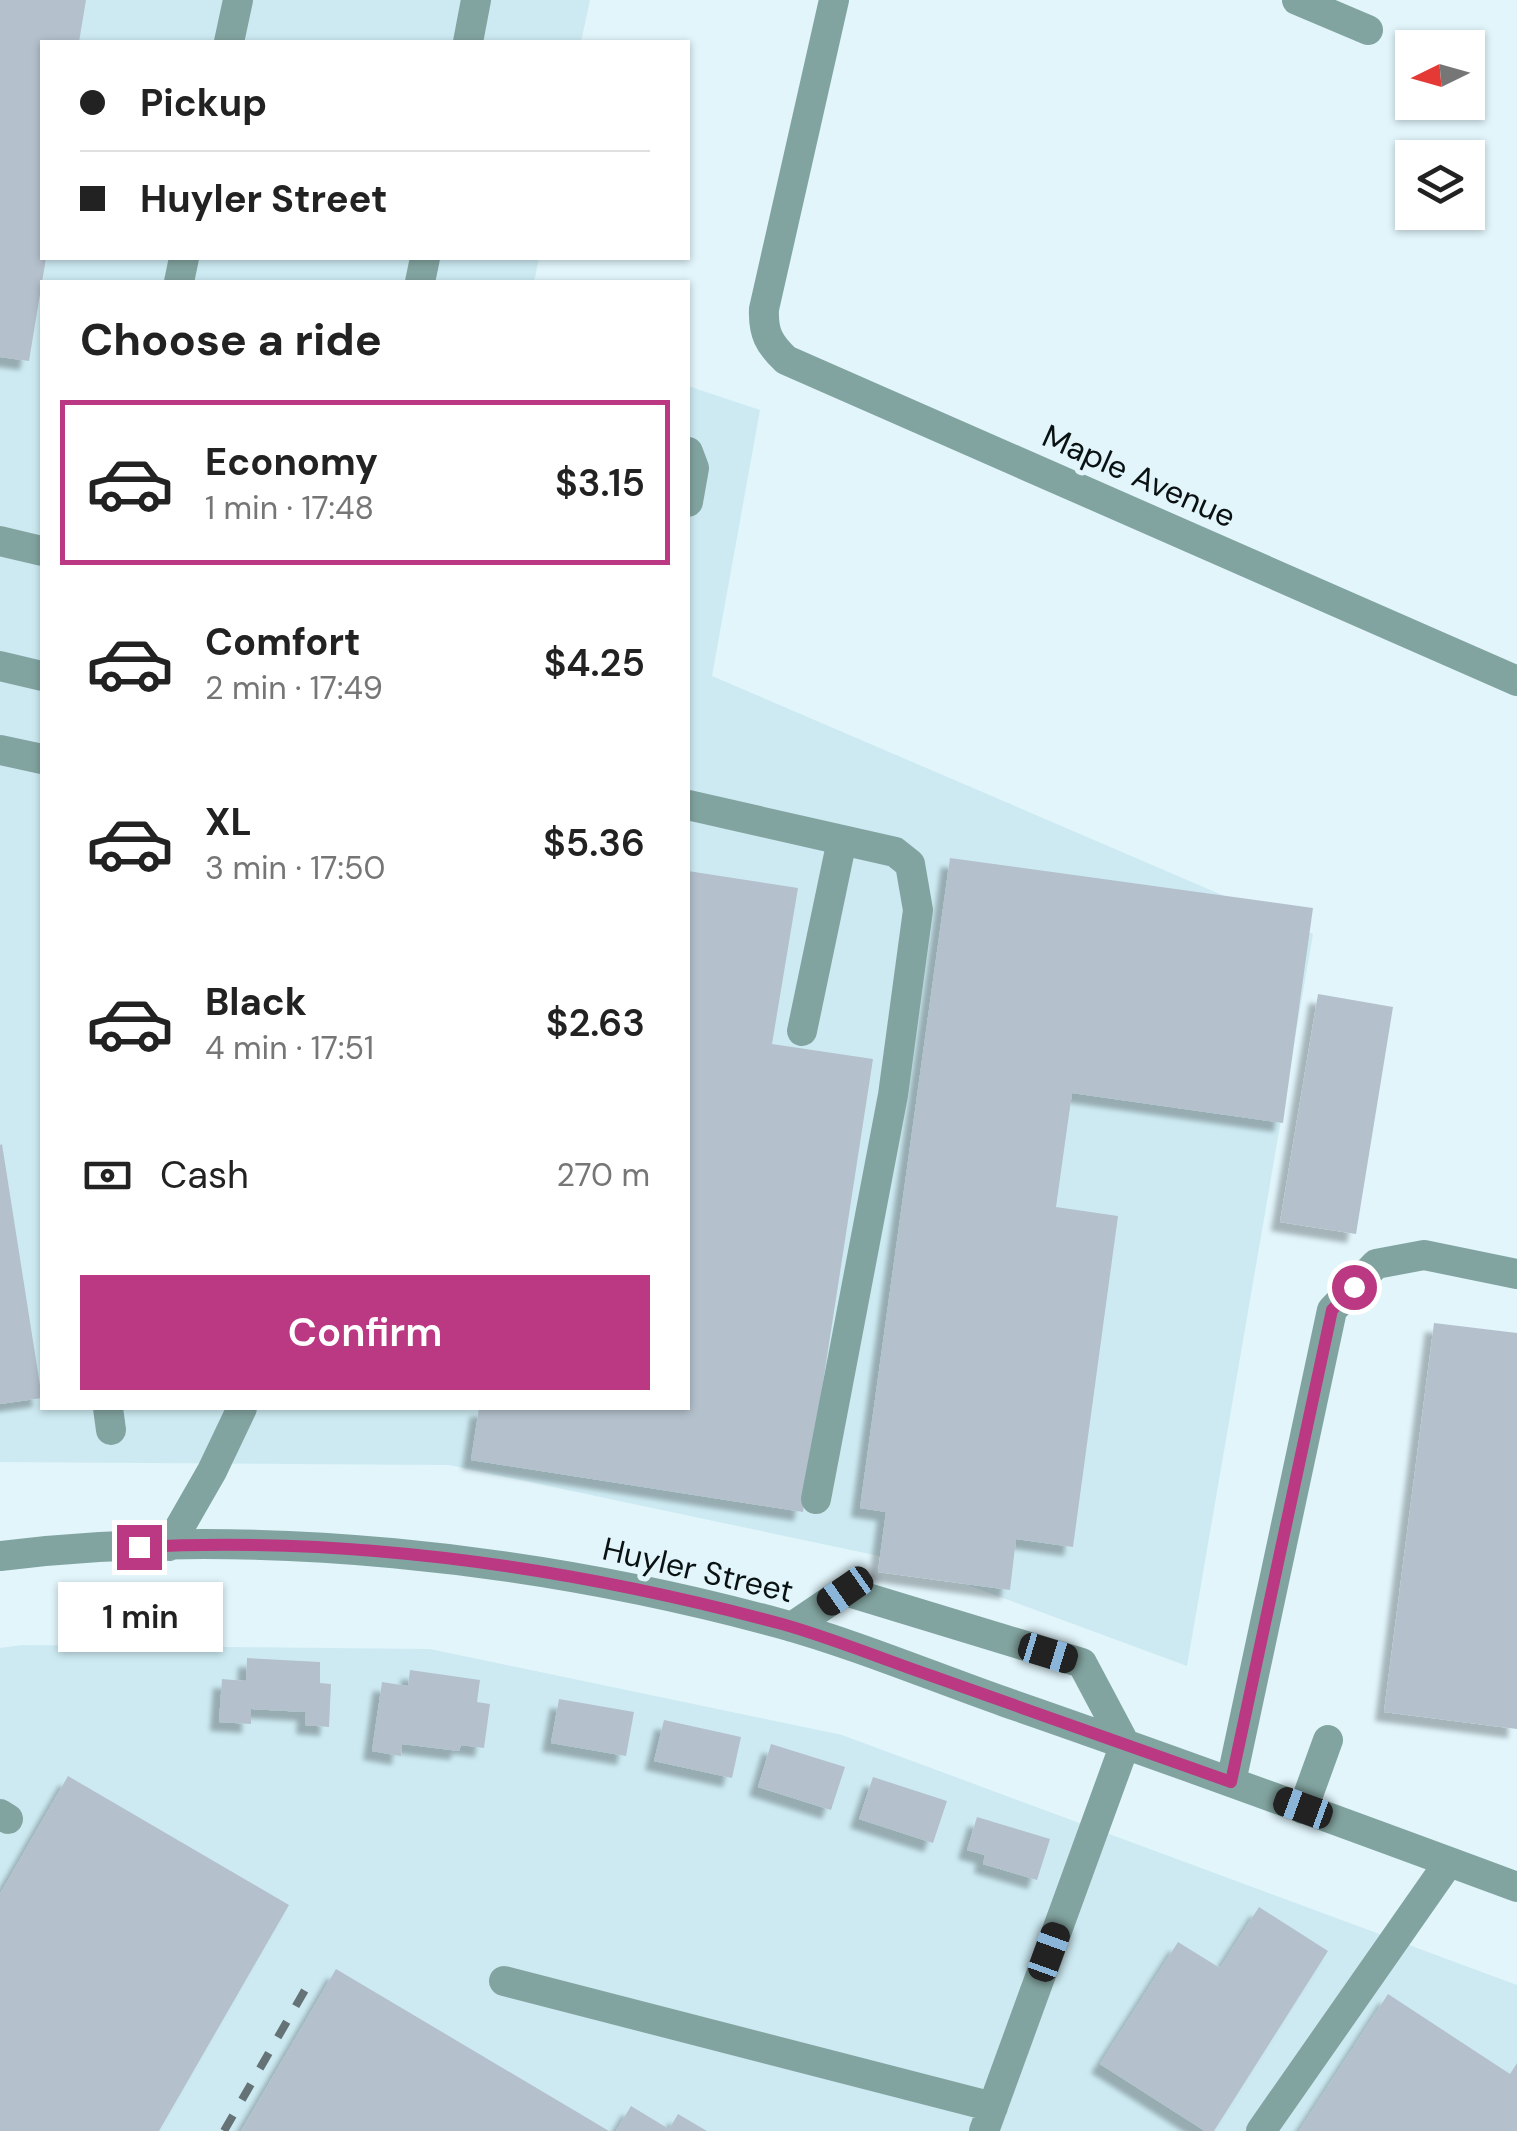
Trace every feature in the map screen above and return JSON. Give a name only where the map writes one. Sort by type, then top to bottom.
[{"type":"street","points":[[229,40],[238,0]]},
{"type":"street","points":[[468,40],[476,0]]},
{"type":"street","name":"Maple Avenue","points":[[834,0],[764,309],[763,327],[770,345],[786,360],[1517,681]]},
{"type":"street","points":[[1296,0],[1368,30]]},
{"type":"street","points":[[690,457],[694,468],[690,491]]},
{"type":"street","points":[[0,541],[40,551]]},
{"type":"street","points":[[0,666],[40,676]]},
{"type":"street","points":[[0,750],[40,758]]},
{"type":"street","points":[[690,805],[895,852],[910,864],[918,910],[892,1095],[816,1500]]},
{"type":"street","points":[[802,1031],[842,840]]},
{"type":"street","points":[[1231,1782],[1332,1310],[1376,1264],[1424,1255],[1517,1274]]},
{"type":"street","points":[[169,1546],[241,1410]]},
{"type":"street","name":"Huyler Street","points":[[4,1562],[169,1546],[373,1552],[537,1571],[662,1594],[792,1627],[1449,1862],[1516,1881]]},
{"type":"street","points":[[504,1981],[989,2119],[1125,1744],[1082,1663],[845,1591],[792,1627]]},
{"type":"street","points":[[1303,1808],[1328,1740]]},
{"type":"street","points":[[1262,2131],[1449,1862]]},
{"type":"shaded area","points":[[0,0],[590,0],[581,40],[40,40],[40,260],[539,260],[534,280],[40,280],[40,1410],[690,1410],[690,387],[760,410],[712,676],[1313,934],[1187,1666],[903,1561],[449,1465],[0,1462]]},
{"type":"shaded area","points":[[22,1645],[430,1649],[842,1735],[1517,1985],[1517,2131],[0,2131],[0,1648]]},
{"type":"building","points":[[0,0],[86,0],[79,40],[40,40],[40,260],[46,260],[29,361],[0,357]]},
{"type":"building","points":[[950,858],[1313,908],[1283,1123],[1072,1093],[1056,1207],[1118,1216],[1073,1547],[1016,1539],[1010,1590],[878,1572],[886,1512],[860,1508]]},
{"type":"building","points":[[690,871],[798,888],[772,1044],[873,1059],[803,1512],[471,1460],[479,1410],[690,1410]]},
{"type":"building","points":[[1318,994],[1393,1007],[1356,1234],[1280,1222]]},
{"type":"building","points":[[0,1145],[40,1398],[0,1404]]},
{"type":"building","points":[[1434,1323],[1517,1333],[1517,1729],[1384,1712]]},
{"type":"building","points":[[247,1658],[320,1662],[320,1683],[331,1684],[329,1727],[305,1725],[306,1712],[251,1709],[251,1724],[219,1722],[222,1679],[246,1681]]},
{"type":"building","points":[[410,1670],[480,1680],[477,1702],[490,1704],[484,1748],[461,1745],[459,1751],[402,1744],[401,1756],[372,1751],[382,1682],[408,1686]]},
{"type":"building","points":[[559,1699],[634,1712],[626,1756],[551,1743]]},
{"type":"building","points":[[664,1720],[741,1737],[732,1778],[654,1761]]},
{"type":"building","points":[[771,1744],[845,1767],[831,1810],[758,1787]]},
{"type":"building","points":[[68,1776],[289,1905],[159,2131],[0,2131],[0,1894]]},
{"type":"building","points":[[873,1777],[947,1801],[933,1843],[859,1819]]},
{"type":"building","points":[[977,1817],[1050,1839],[1037,1880],[983,1864],[985,1855],[967,1850]]},
{"type":"building","points":[[1259,1907],[1328,1951],[1214,2131],[1205,2131],[1100,2064],[1178,1942],[1220,1968]]},
{"type":"building","points":[[336,1969],[609,2131],[241,2131]]},
{"type":"building","points":[[1388,1994],[1510,2074],[1517,2063],[1517,2131],[1299,2131]]},
{"type":"building","points":[[631,2106],[669,2129],[678,2114],[707,2131],[616,2131]]},
{"type":"railway","points":[[224,2131],[309,1983]]},
{"type":"route","points":[[139,1547],[292,1547],[373,1552],[537,1571],[662,1594],[785,1625],[1231,1782],[1332,1310],[1354,1287]]}]
